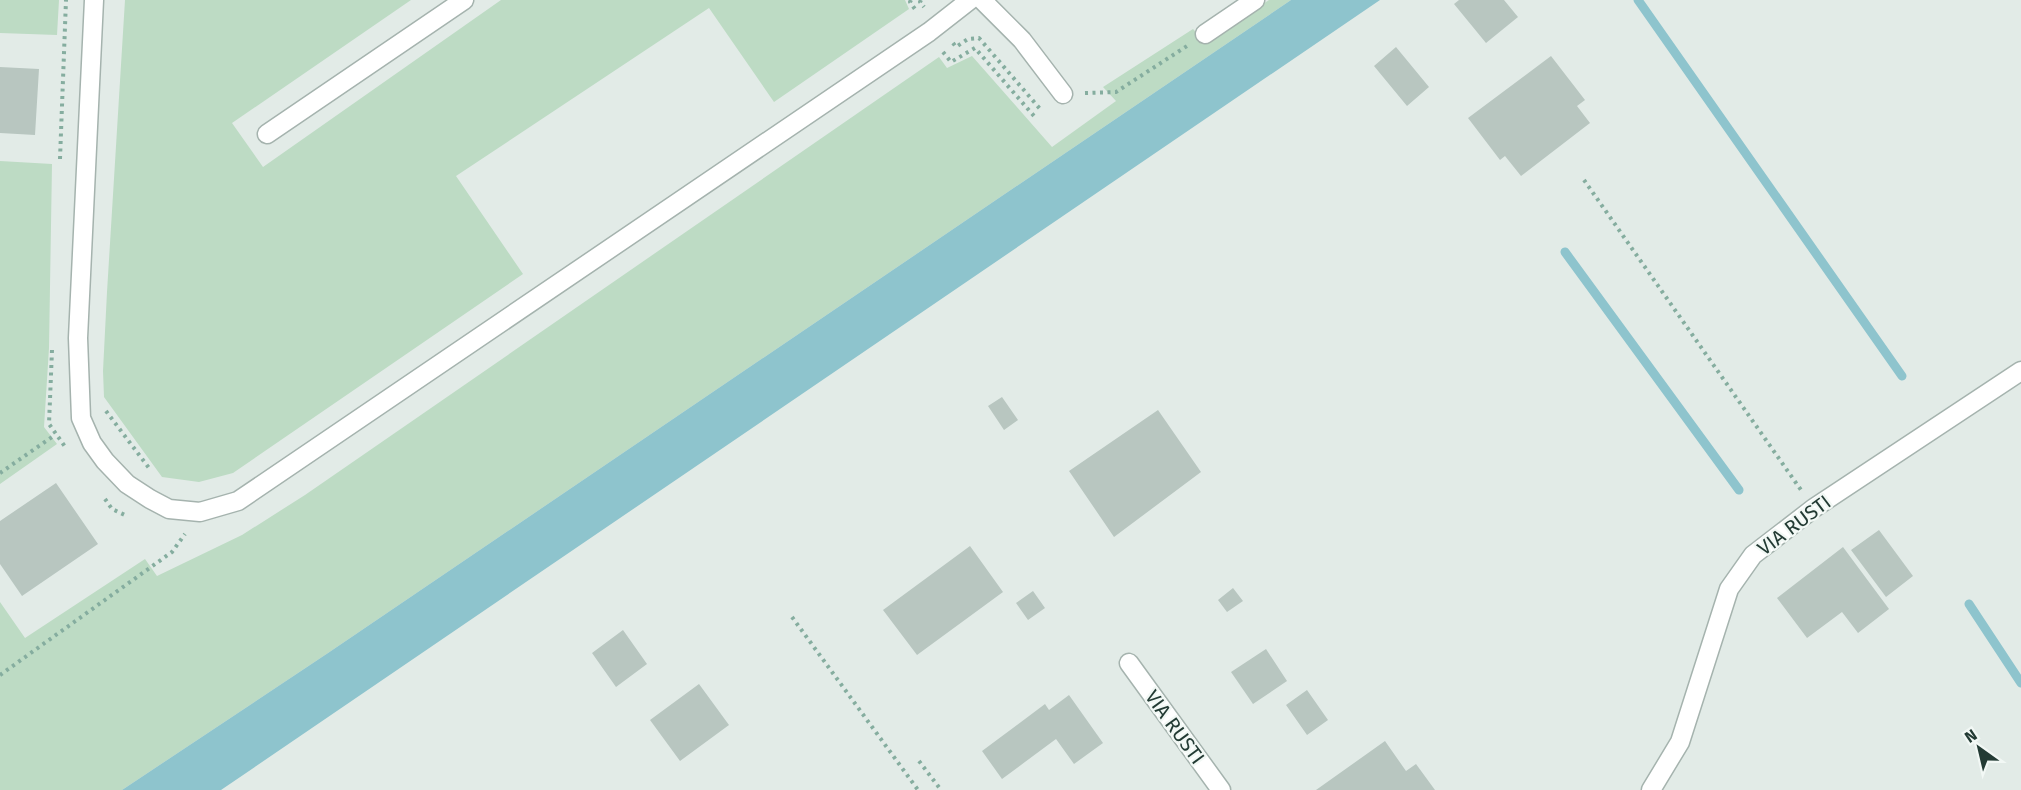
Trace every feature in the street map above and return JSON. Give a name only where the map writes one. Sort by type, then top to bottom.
[{"type":"street","points":[[94,0],[78,338],[81,418],[92,443],[127,484],[169,509],[200,512],[238,501],[970,0]]},
{"type":"street","points":[[267,134],[464,0]]},
{"type":"street","points":[[982,0],[1022,40],[1063,94]]},
{"type":"street","points":[[1205,34],[1255,0]]},
{"type":"street","name":"VIA RUSTI","points":[[1651,790],[1680,742],[1729,589],[1753,555],[1814,508],[2021,371]]},
{"type":"street","name":"VIA RUSTI","points":[[1129,663],[1221,790]]},
{"type":"path","points":[[910,0],[917,13]]},
{"type":"path","points":[[921,0],[920,2],[956,47],[968,39],[979,38],[1041,110]]},
{"type":"path","points":[[1063,94],[1116,92],[1205,34]]},
{"type":"path","points":[[932,57],[942,50],[951,62],[975,48],[1034,116]]},
{"type":"path","points":[[1584,180],[1814,508]]},
{"type":"path","points":[[100,403],[153,473]]},
{"type":"path","points":[[0,473],[81,418]]},
{"type":"path","points":[[49,424],[64,446]]},
{"type":"path","points":[[0,675],[172,552],[200,512]]},
{"type":"path","points":[[792,617],[918,790]]},
{"type":"path","points":[[919,761],[941,790]]},
{"type":"green space","points":[[0,0],[59,0],[57,35],[0,33]]},
{"type":"green space","points":[[125,0],[411,0],[232,123],[263,167],[501,0],[905,0],[909,9],[774,102],[709,8],[456,176],[523,274],[233,473],[199,482],[162,477],[104,397],[107,292]]},
{"type":"green space","points":[[1269,0],[1291,0],[328,653],[122,790],[0,790],[0,602],[25,638],[145,559],[157,576],[242,535],[305,495],[939,57],[947,68],[972,56],[1052,147],[1116,101],[1103,87],[1193,29],[1206,42]]},
{"type":"green space","points":[[0,161],[52,164],[49,348],[44,427],[57,444],[0,484]]},
{"type":"water","points":[[1291,0],[1380,0],[221,790],[122,790],[328,653]]},
{"type":"building","points":[[1459,0],[1504,0],[1518,17],[1486,43],[1454,4]]},
{"type":"building","points":[[1396,47],[1429,87],[1407,106],[1374,66]]},
{"type":"building","points":[[1551,56],[1585,100],[1577,106],[1590,123],[1521,176],[1505,156],[1500,160],[1468,118]]},
{"type":"building","points":[[0,67],[39,69],[35,135],[0,133]]},
{"type":"building","points":[[1002,397],[1018,420],[1004,430],[988,406]]},
{"type":"building","points":[[1158,410],[1201,472],[1114,537],[1069,471]]},
{"type":"building","points":[[56,483],[98,544],[22,596],[0,564],[0,521]]},
{"type":"building","points":[[1879,530],[1913,576],[1886,597],[1851,550]]},
{"type":"building","points":[[970,546],[1003,592],[917,655],[883,610]]},
{"type":"building","points":[[1843,547],[1889,609],[1858,633],[1842,612],[1807,638],[1777,598]]},
{"type":"building","points":[[1233,588],[1243,601],[1227,612],[1218,600]]},
{"type":"building","points":[[1033,591],[1045,608],[1028,620],[1016,603]]},
{"type":"building","points":[[623,630],[647,664],[616,687],[592,653]]},
{"type":"building","points":[[1266,649],[1287,681],[1253,704],[1231,672]]},
{"type":"building","points":[[699,684],[729,725],[680,761],[650,720]]},
{"type":"building","points":[[1307,690],[1328,720],[1307,735],[1286,705]]},
{"type":"building","points":[[1069,695],[1103,743],[1074,764],[1056,739],[1002,779],[982,751],[1045,704],[1049,710]]},
{"type":"building","points":[[1385,741],[1406,771],[1416,764],[1435,790],[1316,790]]},
{"type":"waterway","points":[[1638,0],[1902,376]]},
{"type":"waterway","points":[[1565,252],[1739,490]]},
{"type":"waterway","points":[[1969,604],[2021,683]]}]
